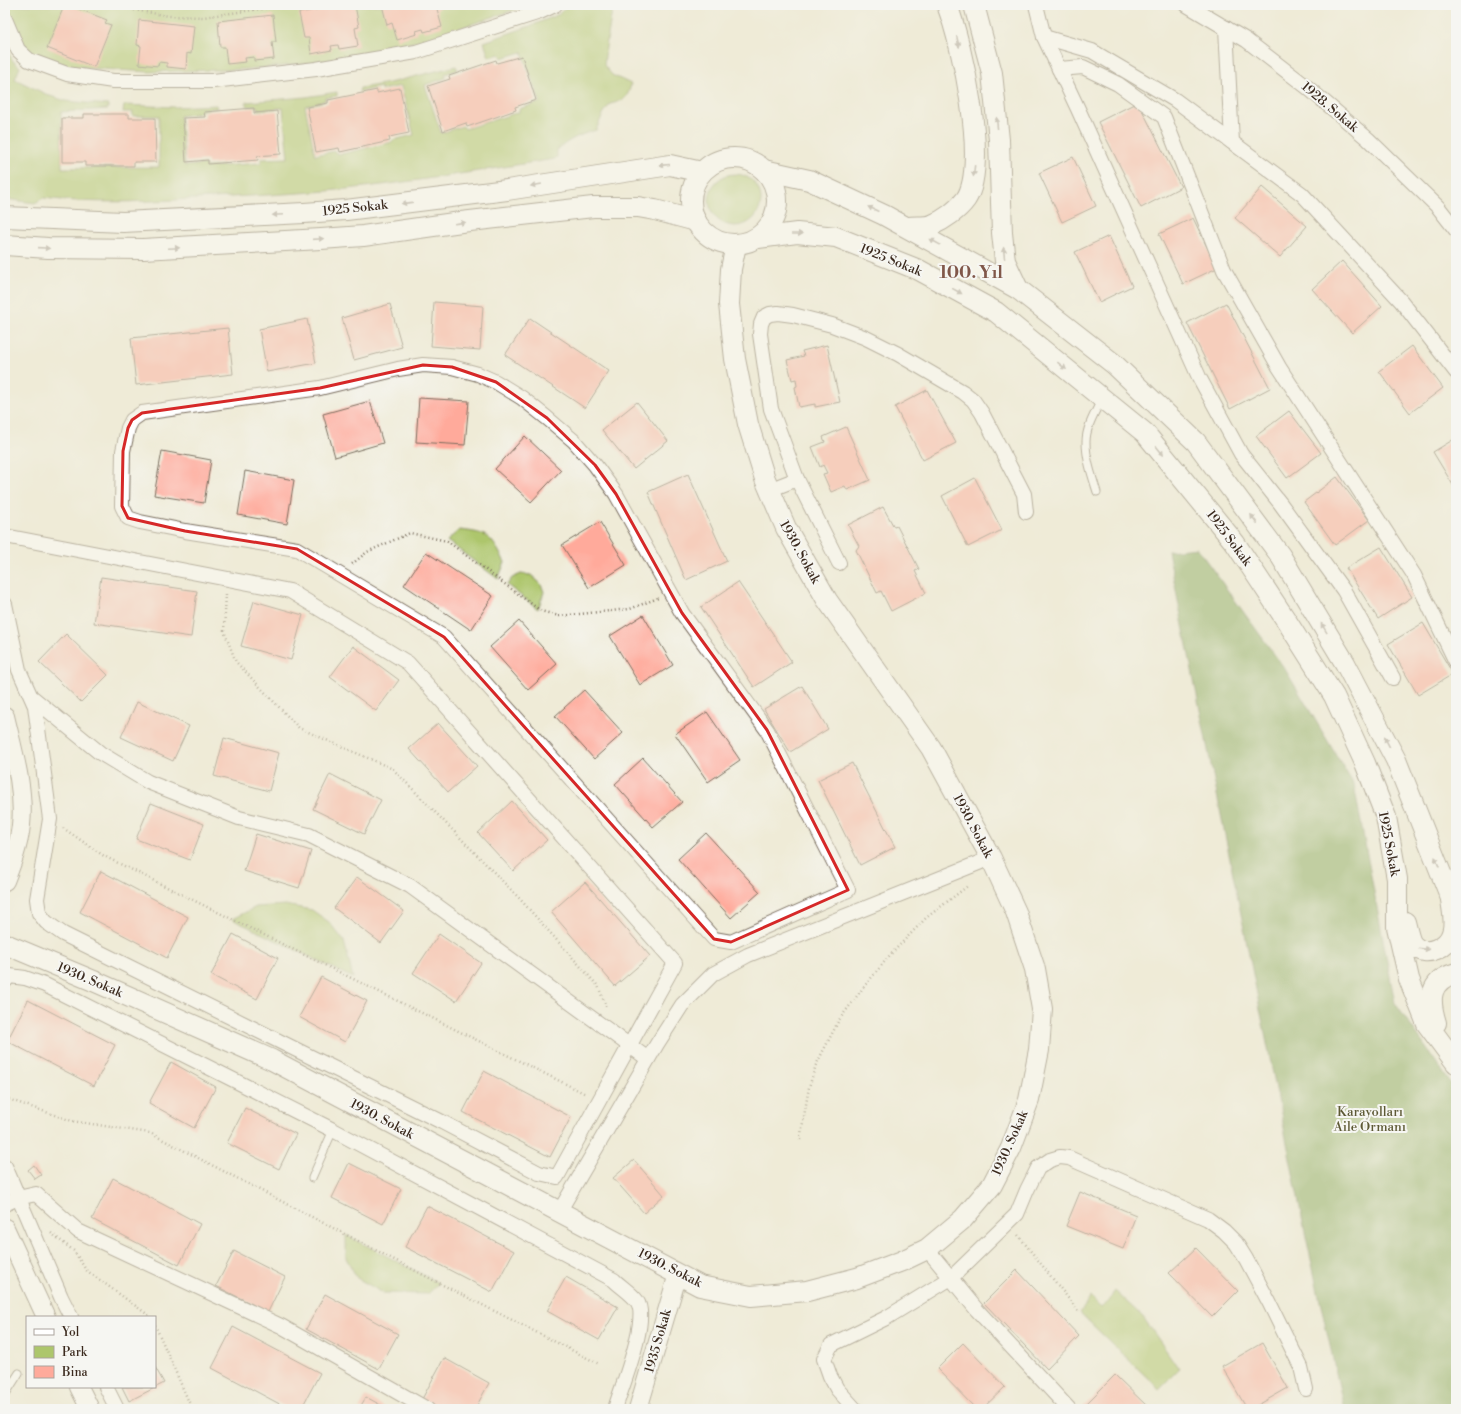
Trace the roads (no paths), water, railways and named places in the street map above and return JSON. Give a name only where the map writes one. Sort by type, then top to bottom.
[{"type":"main road","points":[[908,227],[931,225],[950,215],[966,199],[975,174],[976,152],[969,94],[954,22],[948,5]]},
{"type":"main road","points":[[974,5],[992,73],[999,140],[1002,233],[1005,261],[1018,289]]},
{"type":"main road","points":[[733,158],[740,158],[753,162],[764,170],[772,180],[777,192],[777,206],[774,218],[768,229],[758,238],[747,243],[736,245],[724,244],[712,239],[703,231],[696,221],[691,208],[691,196],[695,183],[702,172],[713,163],[733,158]]},
{"type":"main road","name":"1925 Sokak","points":[[5,217],[123,222],[296,214],[346,210],[492,192],[658,166],[670,165],[702,172]]},
{"type":"main road","points":[[764,170],[809,180],[908,227],[1018,289],[1114,364],[1196,442],[1280,555],[1346,663],[1396,760],[1453,904],[1454,924],[1448,943],[1440,948],[1431,950],[1420,950],[1412,945],[1406,926],[1397,879]]},
{"type":"main road","name":"1925 Sokak","points":[[5,245],[48,248],[143,249],[321,239],[363,236],[462,222],[593,207],[655,210],[696,221]]},
{"type":"main road","name":"1925 Sokak","points":[[758,238],[797,233],[836,237],[919,270],[996,312],[1145,433],[1235,543],[1334,696],[1365,763],[1386,817],[1397,879],[1397,927],[1408,979],[1427,1024],[1456,1062]]},
{"type":"main road","name":"1930. Sokak","points":[[5,944],[96,982],[272,1060],[700,1286],[752,1296],[807,1291],[857,1278],[902,1261],[927,1248],[962,1218],[992,1185],[1011,1148],[1029,1100],[1039,1050],[1042,1009],[1035,969],[1016,912],[991,858],[932,748],[827,600],[786,528],[769,490],[748,424],[735,359],[729,304],[736,245]]},
{"type":"main road","points":[[1456,973],[1441,980],[1434,987],[1431,996],[1432,1010],[1437,1027],[1456,1062]]},
{"type":"street","points":[[5,19],[18,50],[29,60],[67,74],[113,81],[213,81],[316,68],[416,52],[540,12],[555,5]]},
{"type":"street","points":[[1036,5],[1044,37],[1199,377],[1241,454],[1280,503],[1344,591],[1394,678]]},
{"type":"street","name":"1928. Sokak","points":[[1187,5],[1246,40],[1307,87],[1368,139],[1438,207],[1456,230]]},
{"type":"street","points":[[1226,28],[1232,142]]},
{"type":"street","points":[[1044,37],[1092,51],[1175,100],[1302,194],[1401,301],[1456,372]]},
{"type":"street","points":[[1059,69],[1083,67],[1118,84],[1164,117],[1224,270],[1279,367],[1414,575],[1456,662]]},
{"type":"street","points":[[839,563],[797,479],[771,409],[760,334],[761,324],[764,317],[770,314],[793,315],[815,320],[866,338],[898,354],[963,392],[973,400],[982,413],[1024,494],[1026,512]]},
{"type":"street","points":[[848,890],[732,942],[714,939],[444,637],[297,549],[186,531],[140,522],[128,518],[122,506],[123,451],[128,428],[132,420],[142,413],[320,388],[398,369],[417,366],[452,367],[478,374],[496,382],[522,398],[574,441],[595,465],[616,494],[682,613],[767,730],[848,890],[857,912]]},
{"type":"street","points":[[769,490],[797,479]]},
{"type":"street","points":[[5,536],[290,591],[408,663],[675,964],[557,1177],[539,1173],[442,1122],[63,934],[46,922],[39,913],[37,899],[50,819],[35,706],[33,698],[20,670],[5,604]]},
{"type":"street","points":[[33,698],[100,753],[148,782],[239,818],[309,835],[410,886],[648,1059]]},
{"type":"street","points":[[5,716],[21,795],[21,825],[16,854],[5,882]]},
{"type":"street","points":[[559,1212],[648,1059],[682,1005],[713,974],[748,955],[991,858]]},
{"type":"street","points":[[5,981],[10,976],[25,978],[45,985],[333,1130],[614,1280],[638,1302],[641,1314],[636,1345],[615,1409]]},
{"type":"street","points":[[855,1409],[837,1389],[830,1376],[824,1359],[831,1345],[886,1318],[951,1278],[1017,1214],[1038,1168],[1050,1160],[1060,1157],[1069,1158],[1208,1219],[1224,1231],[1236,1243],[1269,1302],[1301,1367],[1306,1389]]},
{"type":"street","points":[[5,1166],[71,1316]]},
{"type":"street","points":[[5,1204],[18,1198],[36,1194],[78,1232],[280,1326],[427,1409]]},
{"type":"street","points":[[5,1228],[46,1316]]},
{"type":"street","points":[[927,1248],[992,1327],[1069,1409]]},
{"type":"street","name":"1935 Sokak","points":[[638,1409],[678,1274]]},
{"type":"street","points":[[80,1388],[90,1409]]},
{"type":"street","points":[[106,1388],[117,1409]]},
{"type":"lane","points":[[1097,492],[1089,464],[1086,441],[1090,424],[1102,398]]},
{"type":"lane","points":[[312,1178],[333,1130]]},
{"type":"lane","points":[[5,1395],[19,1374]]},
{"type":"district","name":"100. Yıl","points":[[971,273]]},
{"type":"park label","name":"Karayolları Aile Ormanı","points":[[1370,1120]]}]
